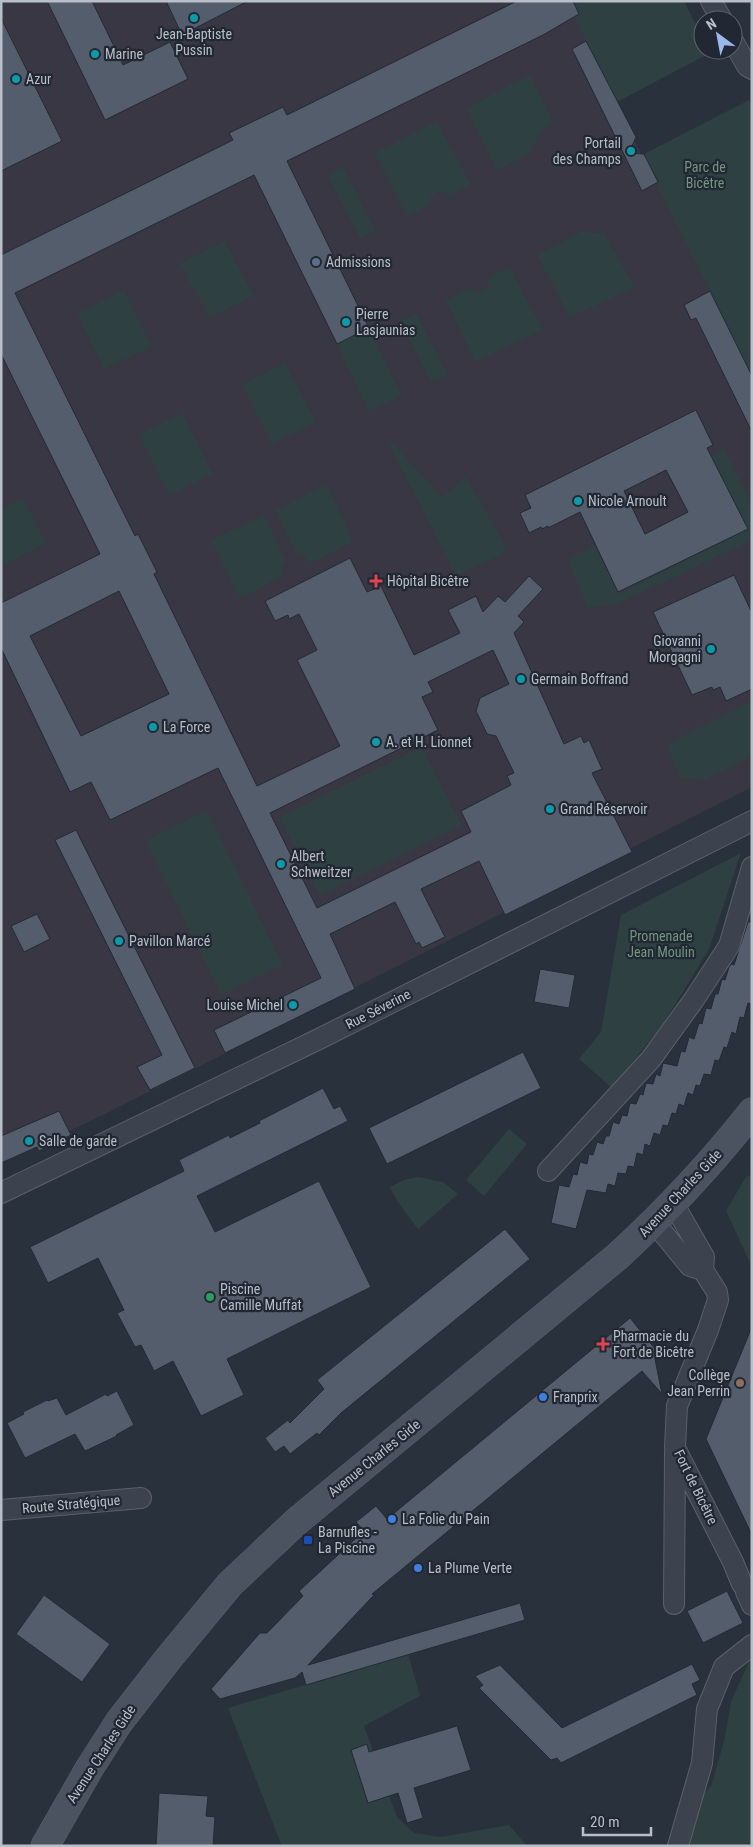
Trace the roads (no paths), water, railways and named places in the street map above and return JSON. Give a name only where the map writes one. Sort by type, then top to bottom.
[{"type":"main road","name":"Avenue Charles Gide","points":[[45,1846],[119,1722],[230,1584],[296,1522],[549,1315],[618,1256],[664,1213],[706,1168],[752,1112]]},
{"type":"street","points":[[743,59],[747,66],[752,69]]},
{"type":"street","name":"Rue Séverine","points":[[1,1193],[321,1038],[752,821]]},
{"type":"street","points":[[548,1171],[651,1059],[693,1001],[729,946],[752,867]]},
{"type":"street","points":[[664,1213],[704,1257],[703,1270],[690,1266],[664,1213]]},
{"type":"street","name":"Fort de Bicêtre","points":[[703,1270],[718,1292],[718,1300],[677,1406],[676,1448],[733,1562],[746,1594]]},
{"type":"street","points":[[674,1604],[676,1448]]},
{"type":"street","name":"Route Stratégique","points":[[1,1510],[141,1498]]},
{"type":"street","points":[[678,1846],[702,1763],[707,1709],[724,1667],[752,1645]]},
{"type":"place","name":"Jean-Baptiste Pussin","points":[[194,18]]},
{"type":"place","name":"Marine","points":[[95,54]]},
{"type":"place","name":"Azur","points":[[16,79]]},
{"type":"place","name":"Portail des Champs","points":[[631,151]]},
{"type":"place","name":"Admissions","points":[[316,262]]},
{"type":"place","name":"Pierre Lasjaunias","points":[[346,322]]},
{"type":"place","name":"Nicole Arnoult","points":[[578,501]]},
{"type":"place","name":"Hôpital Bicêtre","points":[[376,581]]},
{"type":"place","name":"Giovanni Morgagni","points":[[711,649]]},
{"type":"place","name":"Germain Boffrand","points":[[521,679]]},
{"type":"place","name":"La Force","points":[[153,727]]},
{"type":"place","name":"A. et H. Lionnet","points":[[376,742]]},
{"type":"place","name":"Grand Réservoir","points":[[550,809]]},
{"type":"place","name":"Albert Schweitzer","points":[[281,864]]},
{"type":"place","name":"Pavillon Marcé","points":[[119,941]]},
{"type":"place","name":"Louise Michel","points":[[293,1005]]},
{"type":"place","name":"Salle de garde","points":[[29,1141]]},
{"type":"place","name":"Piscine Camille Muffat","points":[[210,1297]]},
{"type":"place","name":"Pharmacie du Fort de Bicêtre","points":[[603,1344]]},
{"type":"place","name":"Collège Jean Perrin","points":[[740,1383]]},
{"type":"place","name":"Franprix","points":[[543,1397]]},
{"type":"place","name":"La Folie du Pain","points":[[392,1519]]},
{"type":"place","name":"Barnufles - La Piscine","points":[[308,1540]]},
{"type":"place","name":"La Plume Verte","points":[[418,1568]]},
{"type":"park label","name":"Parc de Bicêtre","points":[[705,176]]},
{"type":"park label","name":"Promenade Jean Moulin","points":[[661,944]]}]
